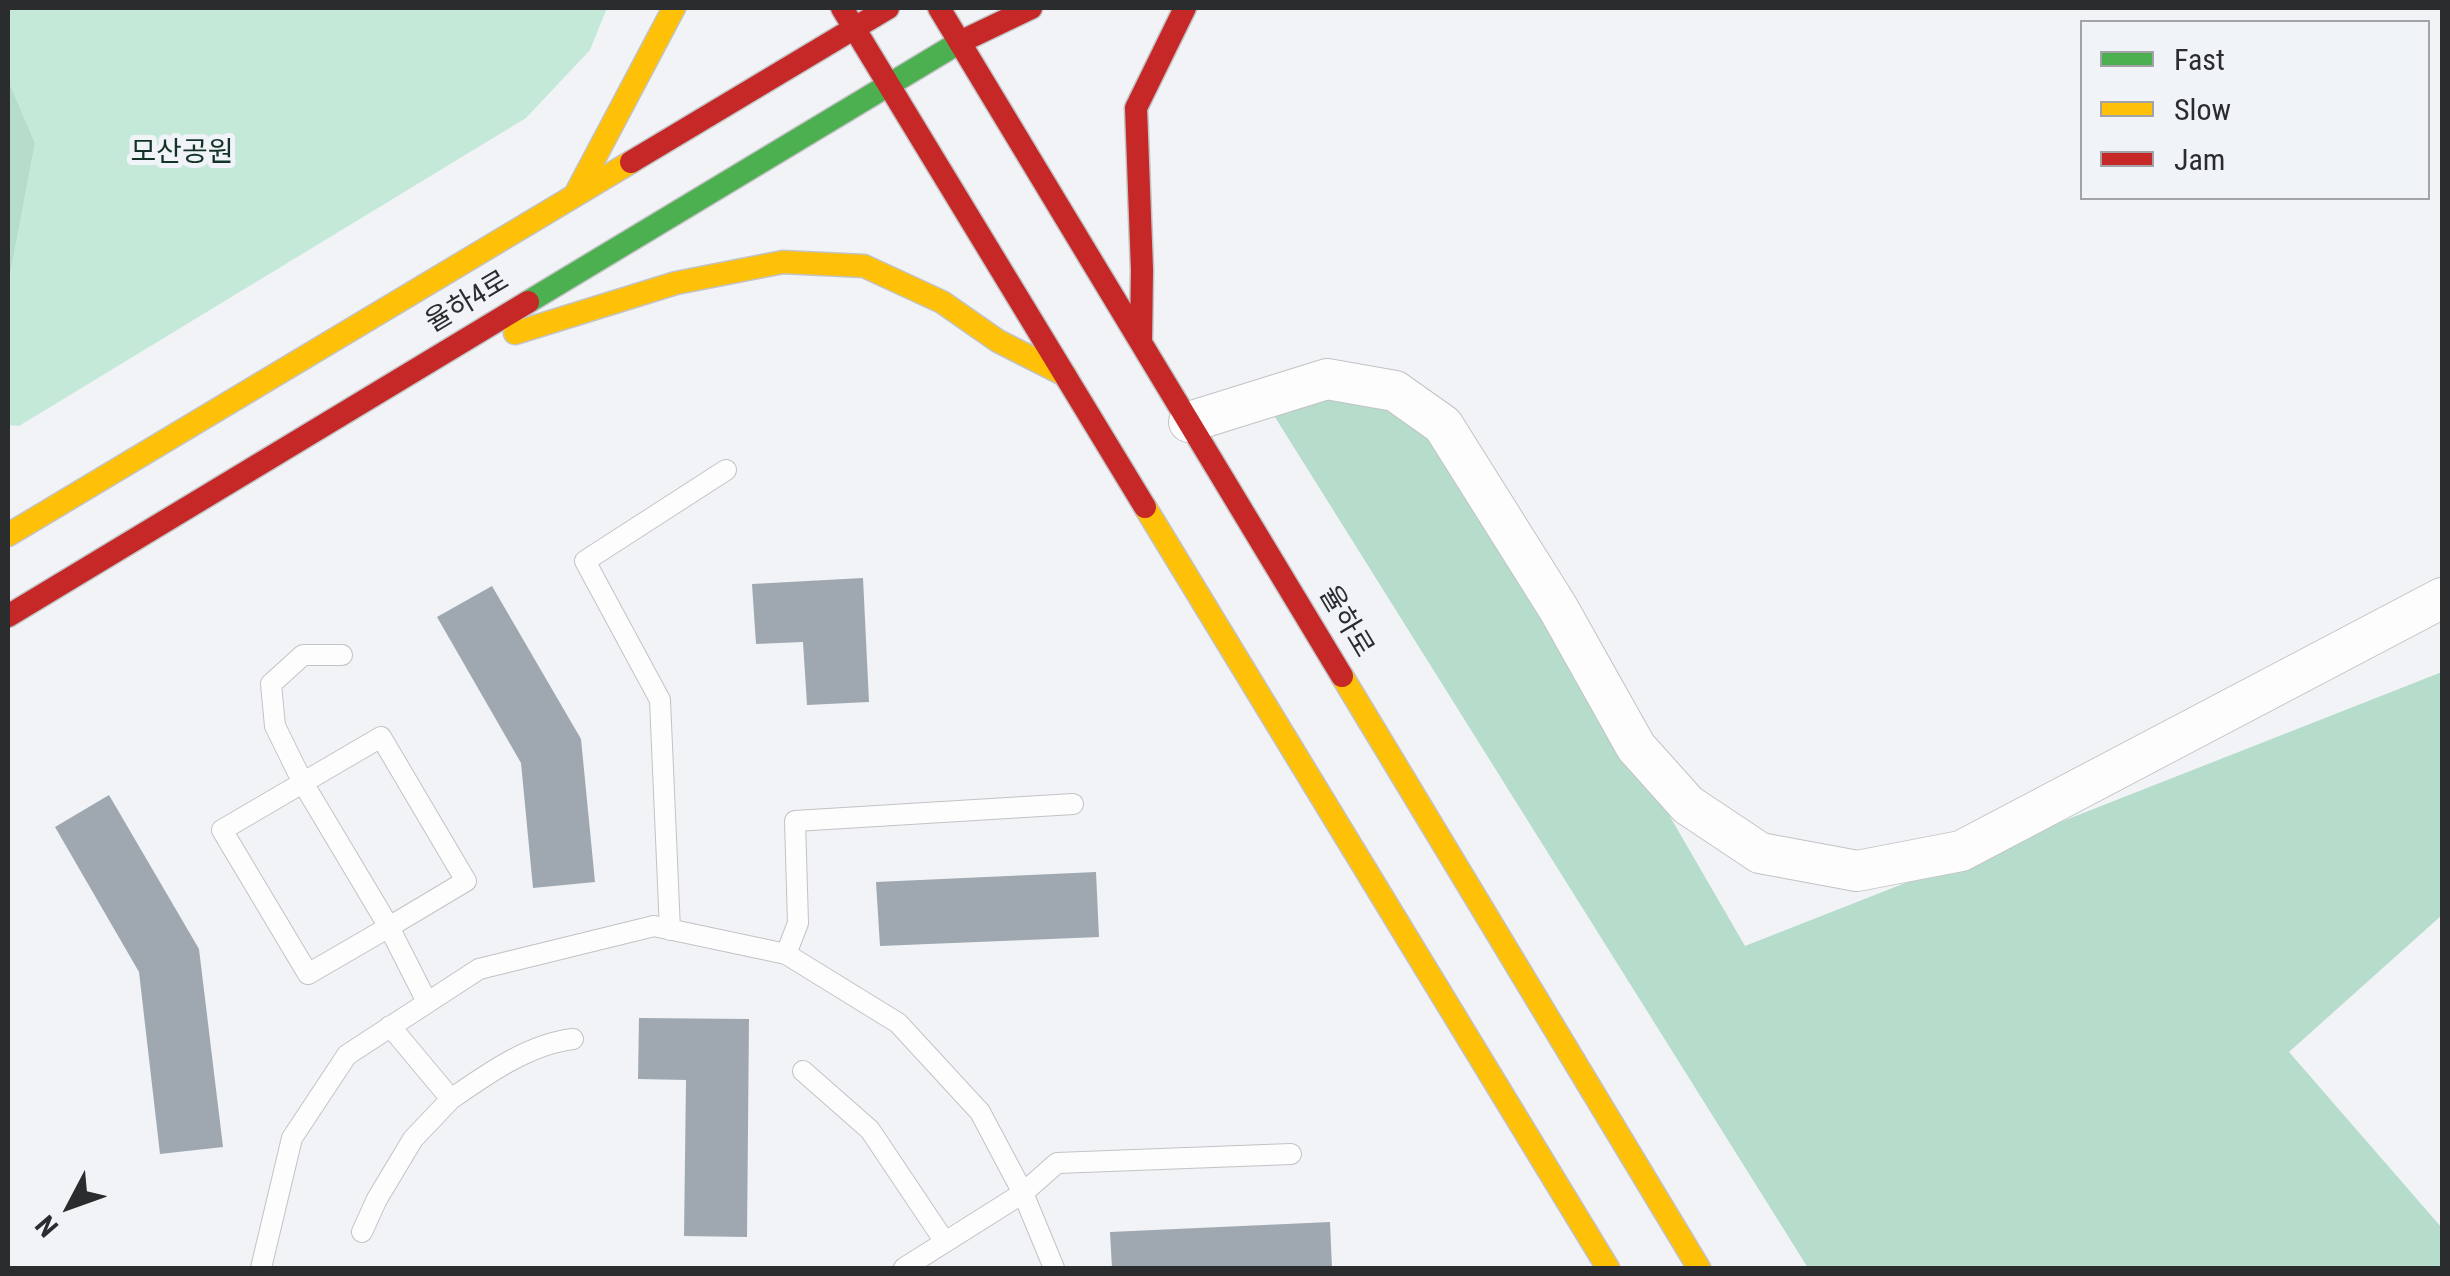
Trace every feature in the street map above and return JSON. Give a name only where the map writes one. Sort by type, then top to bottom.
[{"type":"main road","points":[[574,196],[674,8]]},
{"type":"main road","name":"율하4로","points":[[8,535],[574,196],[848,18],[888,8]]},
{"type":"main road","name":"율하로","points":[[939,8],[1700,1268]]},
{"type":"main road","name":"율하4로","points":[[8,616],[888,84],[960,42],[1030,8]]},
{"type":"main road","points":[[1141,342],[1136,108],[1185,8]]},
{"type":"main road","points":[[848,18],[1608,1268]]},
{"type":"main road","points":[[432,360],[676,282],[784,262],[864,266],[942,302],[998,341],[1065,375]]},
{"type":"street","points":[[1189,422],[1326,379],[1395,391],[1443,425],[1558,608],[1636,748],[1688,806],[1760,853],[1856,871],[1961,852],[2442,598]]},
{"type":"lane","points":[[670,930],[660,700],[585,561],[726,470]]},
{"type":"lane","points":[[342,655],[304,655],[271,684],[275,726],[426,1002]]},
{"type":"lane","points":[[381,737],[466,881],[388,927],[308,974],[222,830],[381,737]]},
{"type":"lane","points":[[786,954],[798,922],[795,821],[1073,804]]},
{"type":"lane","points":[[261,1268],[292,1138],[347,1055],[479,969],[654,926],[786,954],[898,1024],[980,1112],[1023,1193],[1054,1268]]},
{"type":"lane","points":[[390,1026],[452,1099]]},
{"type":"lane","points":[[362,1232],[413,1139],[452,1099],[490,1072],[555,1041],[573,1039]]},
{"type":"lane","points":[[803,1071],[870,1130],[946,1242]]},
{"type":"lane","points":[[904,1268],[1023,1193],[1057,1163],[1291,1154]]},
{"type":"green space","name":"모산공원","points":[[8,8],[607,8],[590,50],[526,118],[19,426],[8,425],[8,286],[35,143],[8,80]]},
{"type":"green space","points":[[8,80],[35,143],[8,286]]},
{"type":"green space","points":[[1327,379],[1443,425],[1745,946],[2442,672],[2442,915],[2289,1052],[2442,1228],[2442,1268],[1808,1268],[1263,398]]},
{"type":"building","points":[[863,578],[869,702],[807,705],[803,642],[756,644],[752,584]]},
{"type":"building","points":[[492,586],[581,739],[595,882],[533,888],[521,763],[437,617]]},
{"type":"building","points":[[109,795],[199,949],[223,1147],[160,1154],[139,972],[55,827]]},
{"type":"building","points":[[1096,872],[1099,937],[880,946],[876,882]]},
{"type":"building","points":[[639,1018],[749,1019],[747,1237],[684,1236],[686,1080],[638,1079]]},
{"type":"building","points":[[1330,1222],[1332,1268],[1112,1268],[1110,1232]]},
{"type":"traffic: fast","points":[[528,302],[960,42]]},
{"type":"traffic: slow","points":[[575,195],[674,8]]},
{"type":"traffic: slow","points":[[8,535],[631,162]]},
{"type":"traffic: slow","points":[[515,333],[676,283],[783,262],[864,266],[942,302],[998,341],[1065,375]]},
{"type":"traffic: slow","points":[[1145,507],[1608,1268]]},
{"type":"traffic: slow","points":[[1342,676],[1699,1268]]},
{"type":"traffic: jam","points":[[842,8],[1145,507]]},
{"type":"traffic: jam","points":[[631,162],[888,8]]},
{"type":"traffic: jam","points":[[939,8],[1342,676]]},
{"type":"traffic: jam","points":[[960,42],[1031,8]]},
{"type":"traffic: jam","points":[[1141,342],[1136,108],[1185,8]]},
{"type":"traffic: jam","points":[[8,616],[528,302]]}]
